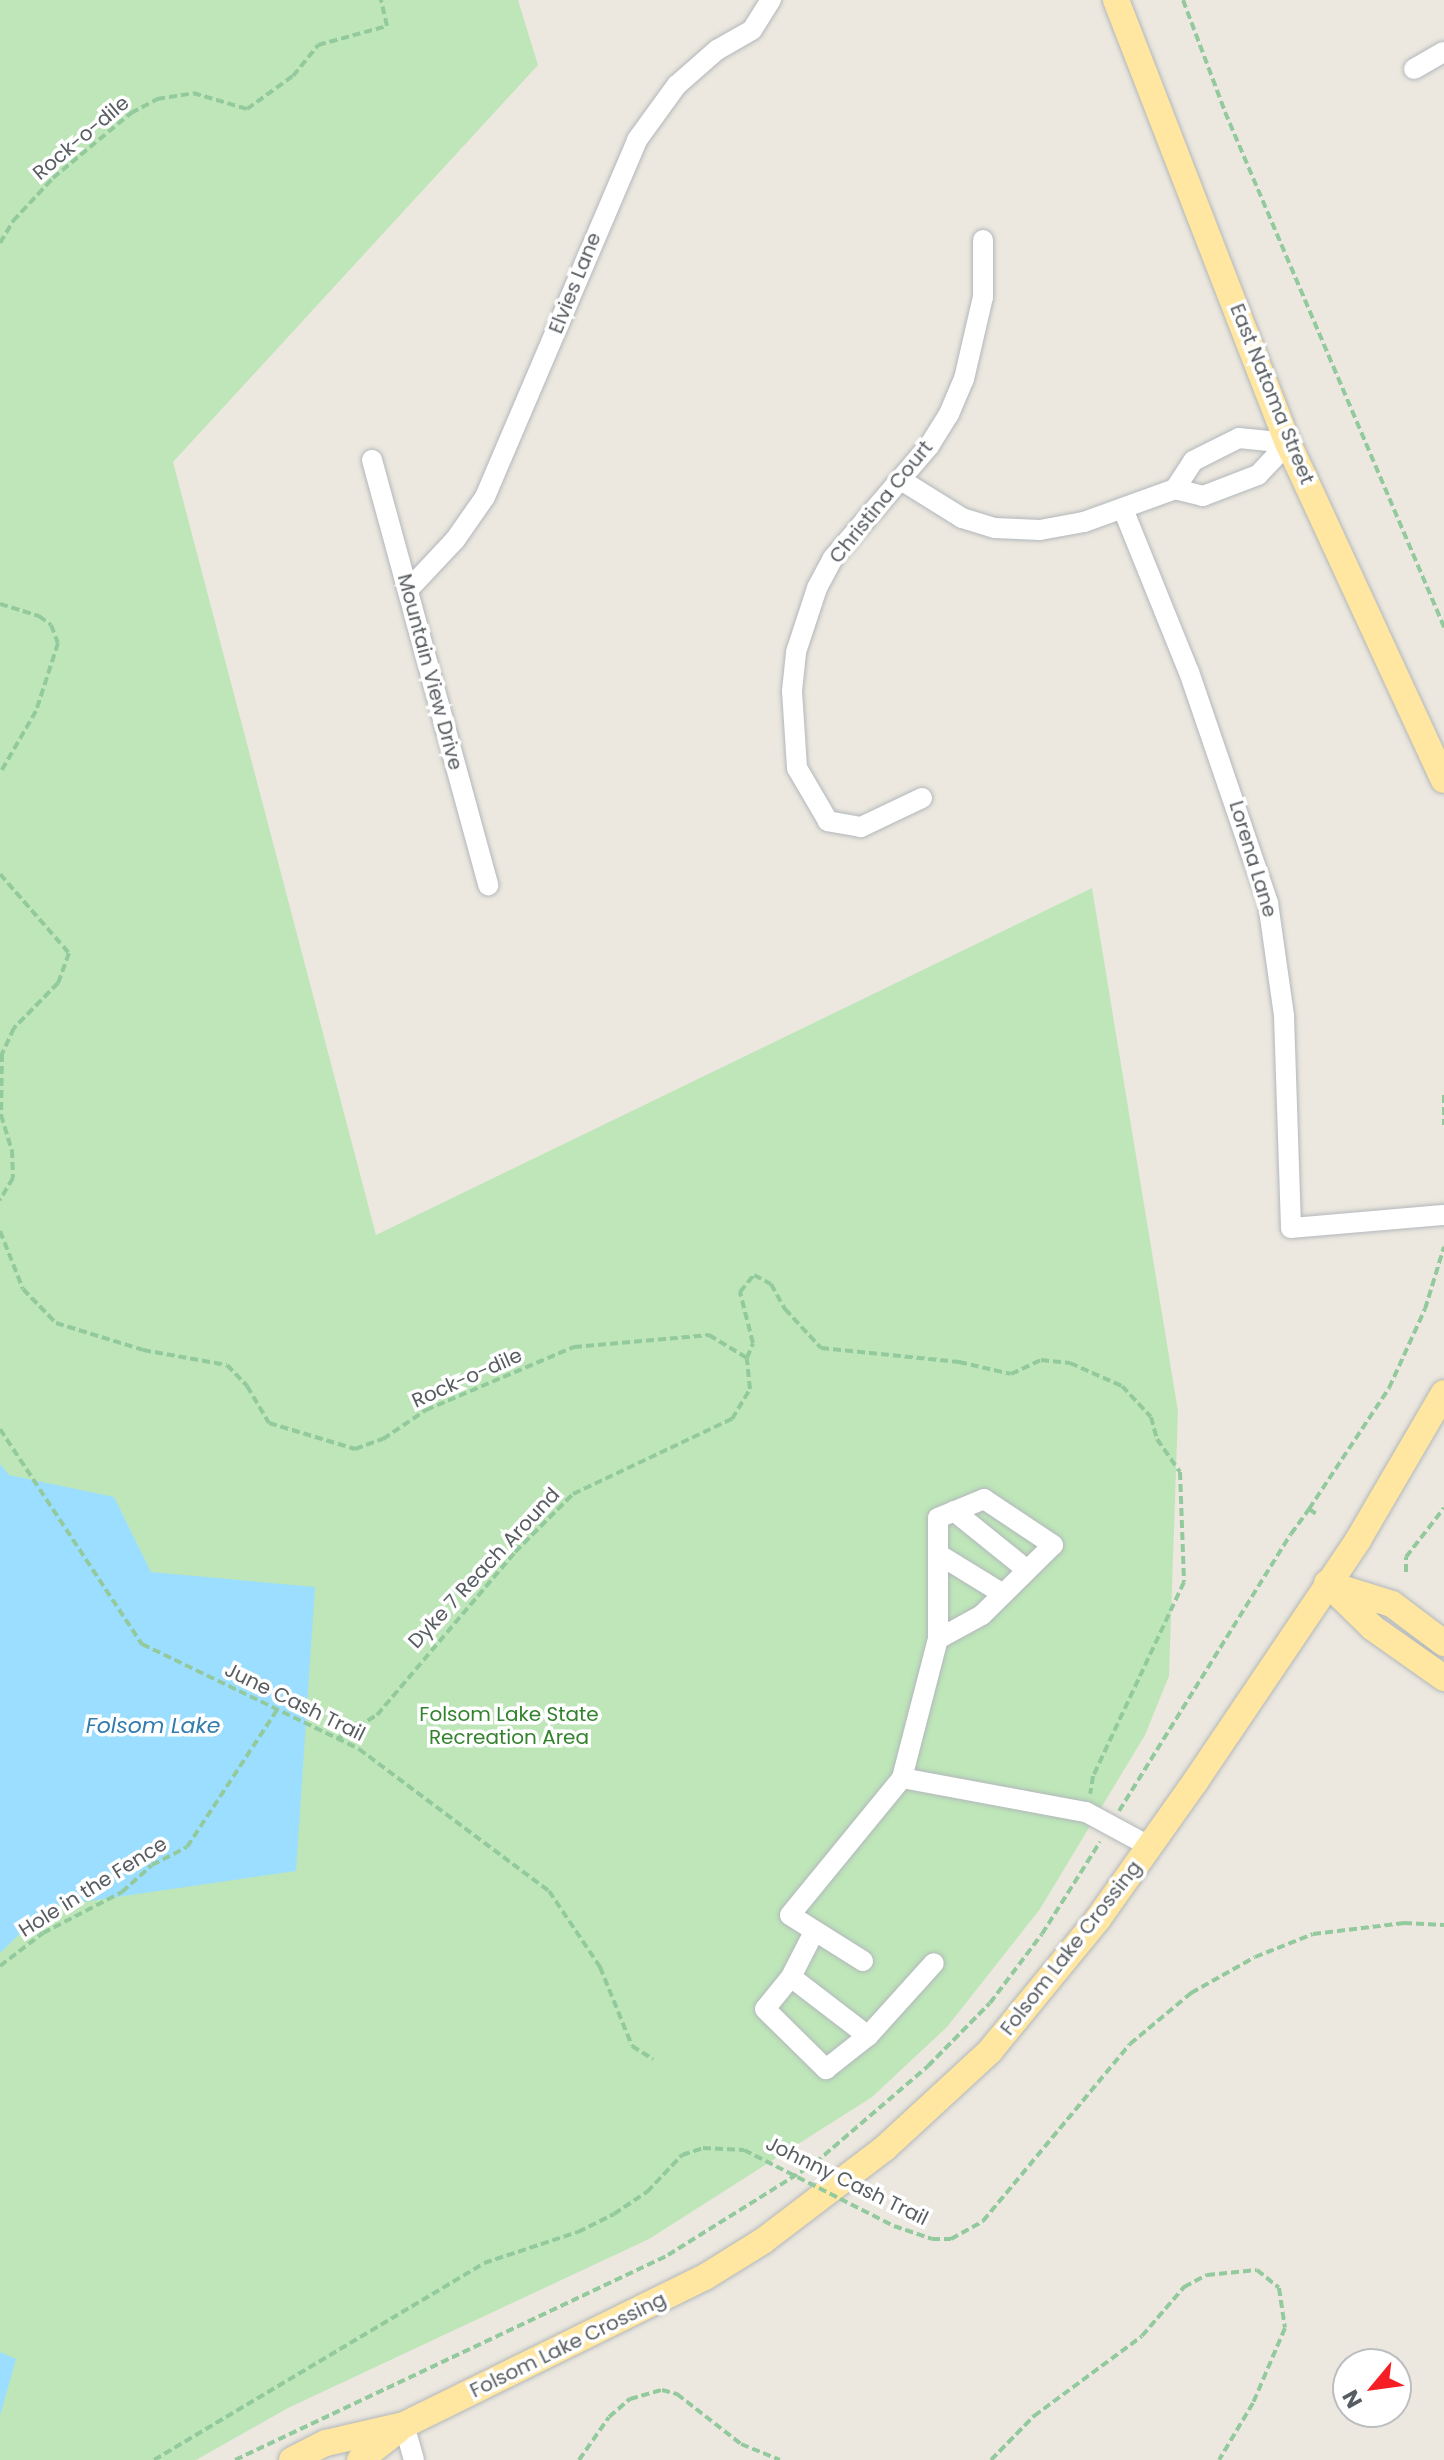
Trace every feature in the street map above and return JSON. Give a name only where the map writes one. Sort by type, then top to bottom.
[{"type":"main road","name":"East Natoma Street","points":[[1116,0],[1288,443],[1444,780]]},
{"type":"main road","points":[[1327,1583],[1413,1453],[1444,1393]]},
{"type":"main road","points":[[1327,1583],[1392,1604],[1444,1643]]},
{"type":"main road","points":[[1327,1583],[1373,1628],[1444,1678]]},
{"type":"main road","name":"Folsom Lake Crossing","points":[[360,2460],[404,2425],[705,2277],[763,2241],[874,2157],[990,2051],[1074,1951],[1327,1583]]},
{"type":"main road","name":"Folsom Lake Crossing","points":[[292,2460],[326,2443],[404,2425]]},
{"type":"street","name":"Elvies Lane","points":[[408,590],[455,540],[485,497],[605,209],[651,117],[696,67],[752,30],[771,0]]},
{"type":"street","points":[[1414,69],[1444,52]]},
{"type":"street","name":"Christina Court","points":[[922,798],[861,827],[846,828],[828,821],[797,768],[792,691],[805,618],[833,558],[901,480],[949,414],[964,379],[983,297],[983,240]]},
{"type":"street","points":[[1175,489],[1193,461],[1239,438],[1288,443]]},
{"type":"street","points":[[901,480],[942,508],[995,528],[1062,528],[1175,489],[1203,496],[1258,475],[1288,443]]},
{"type":"street","name":"Mountain View Drive","points":[[372,460],[488,885]]},
{"type":"street","name":"Lorena Lane","points":[[1123,509],[1199,700],[1268,903],[1284,1016],[1291,1228],[1444,1215]]},
{"type":"street","points":[[863,1961],[790,1915],[902,1778],[938,1639],[938,1518],[984,1499],[1053,1545],[982,1615],[938,1639]]},
{"type":"street","points":[[954,1511],[1027,1570]]},
{"type":"street","points":[[938,1554],[1003,1594]]},
{"type":"street","points":[[902,1778],[1086,1812],[1149,1846]]},
{"type":"street","points":[[814,1932],[791,1977],[765,2009],[826,2069],[868,2036],[934,1963]]},
{"type":"street","points":[[791,1977],[868,2036]]},
{"type":"street","points":[[404,2425],[414,2460]]},
{"type":"path","name":"Rock-o-dile","points":[[0,243],[13,221],[53,178],[131,113],[157,99],[193,93],[247,109],[293,76],[318,45],[387,26],[381,0]]},
{"type":"path","points":[[1183,0],[1225,112],[1444,627]]},
{"type":"path","points":[[0,604],[39,616],[51,625],[58,643],[36,711],[0,773]]},
{"type":"path","points":[[0,874],[69,953],[58,983],[14,1028],[2,1054],[1,1115],[12,1150],[13,1178],[0,1200]]},
{"type":"path","points":[[1444,1095],[1444,1125]]},
{"type":"path","name":"Rock-o-dile","points":[[0,1231],[23,1289],[56,1323],[143,1350],[227,1365],[247,1386],[269,1423],[355,1449],[383,1439],[426,1410],[574,1347],[709,1335],[747,1358]]},
{"type":"path","points":[[1309,1509],[1389,1388],[1425,1309],[1444,1247]]},
{"type":"path","name":"Dyke 7 Reach Around","points":[[337,1739],[377,1715],[515,1552],[573,1494],[631,1462],[705,1435],[732,1419],[750,1389],[747,1358],[753,1343],[740,1292],[754,1275],[771,1284],[785,1309],[821,1348],[959,1362],[1011,1374],[1041,1360],[1070,1363],[1122,1386],[1151,1417],[1157,1439],[1180,1472],[1184,1582],[1093,1776],[1086,1812]]},
{"type":"path","name":"June Cash Trail","points":[[0,1429],[142,1644],[359,1749],[549,1891],[600,1967],[632,2046],[653,2059]]},
{"type":"path","points":[[1406,1572],[1406,1557],[1444,1508]]},
{"type":"path","name":"Hole in the Fence","points":[[0,1966],[43,1933],[122,1892],[152,1865],[187,1847],[277,1710]]},
{"type":"path","name":"Johnny Cash Trail","points":[[154,2460],[484,2263],[592,2226],[647,2192],[682,2155],[703,2148],[744,2150],[894,2226],[932,2239],[951,2239],[983,2221],[1130,2044],[1191,1993],[1255,1957],[1313,1934],[1375,1925],[1444,1925]]},
{"type":"path","points":[[991,2460],[1034,2416],[1142,2336],[1184,2287],[1207,2275],[1257,2270],[1279,2288],[1285,2328],[1253,2403],[1219,2460]]},
{"type":"path","points":[[579,2460],[609,2417],[630,2399],[662,2390],[677,2394],[741,2444],[780,2460]]},
{"type":"green space","name":"Folsom Lake State Recreation Area","points":[[0,0],[518,0],[538,65],[173,462],[376,1235],[1092,888],[1178,1411],[1169,1676],[1145,1735],[1040,1909],[947,2027],[872,2097],[649,2239],[288,2408],[196,2460],[0,2460]]},
{"type":"water","name":"Folsom Lake","points":[[0,1464],[9,1475],[114,1497],[151,1572],[315,1587],[296,1871],[48,1907],[0,1953]]},
{"type":"water","points":[[0,2352],[16,2359],[0,2416]]}]
